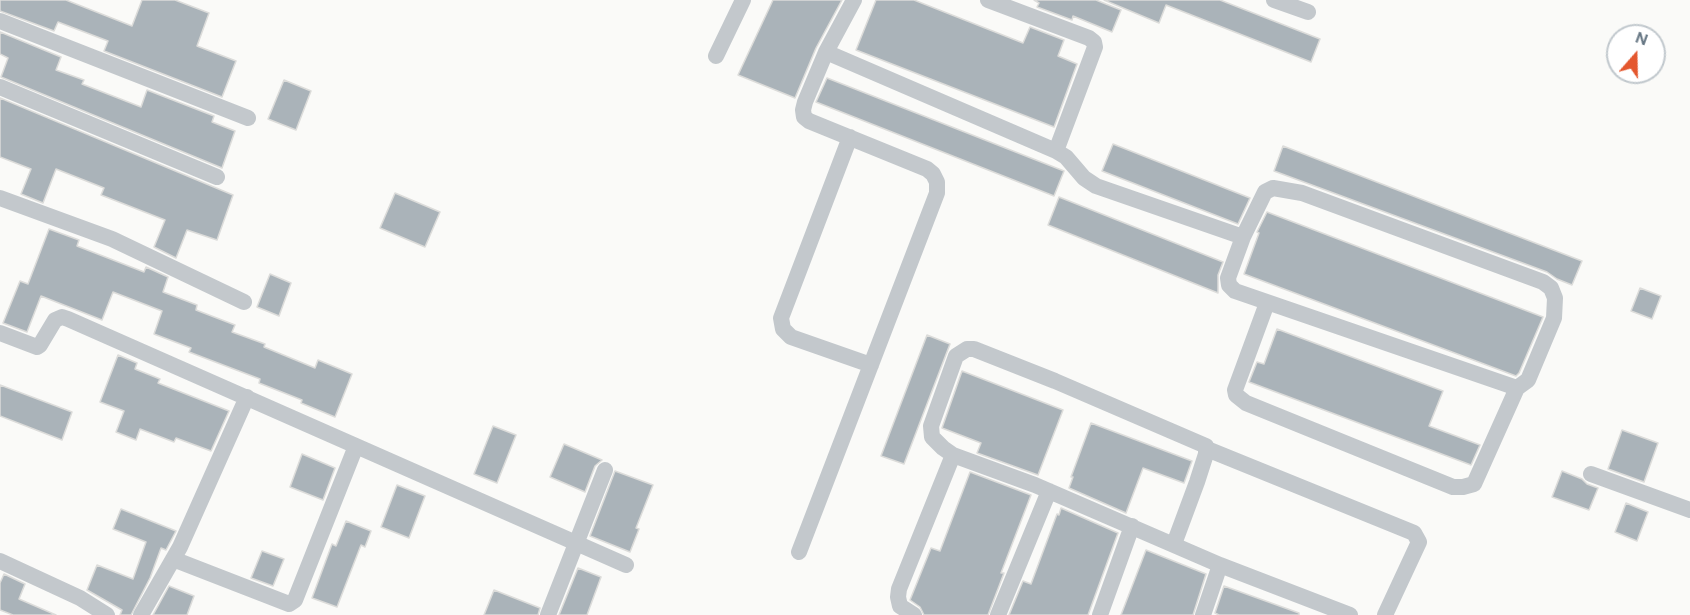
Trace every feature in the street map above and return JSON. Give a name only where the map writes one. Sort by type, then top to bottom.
[{"type":"street","points":[[716,56],[743,0]]},
{"type":"street","points":[[799,552],[937,193],[937,182],[927,169],[804,117],[805,102],[826,52],[854,0]]},
{"type":"street","points":[[988,0],[1089,38],[1094,42],[1095,46],[1056,151]]},
{"type":"street","points":[[1274,0],[1308,12]]},
{"type":"street","points":[[0,21],[248,118]]},
{"type":"street","points":[[826,52],[1056,151],[1066,157],[1084,178],[1096,186],[1243,237]]},
{"type":"street","points":[[0,87],[217,177]]},
{"type":"street","points":[[850,138],[781,318],[783,329],[791,337],[871,365]]},
{"type":"street","points":[[1267,303],[1235,390],[1236,395],[1246,403],[1454,487],[1474,484],[1517,388],[1528,380],[1554,318],[1555,298],[1551,288],[1543,282],[1302,193],[1282,188],[1273,188],[1265,192],[1243,237],[1228,278],[1229,285],[1235,291],[1517,388]]},
{"type":"street","points":[[0,198],[112,239],[244,302]]},
{"type":"street","points":[[0,333],[37,346],[40,345],[55,320],[62,318],[247,397],[626,565]]},
{"type":"street","points":[[1350,615],[1220,565],[1049,491],[953,455],[936,442],[931,433],[931,426],[956,356],[970,348],[1108,403],[1203,444],[1207,448],[1414,533],[1419,542],[1385,615]]},
{"type":"street","points":[[141,615],[173,559],[247,397]]},
{"type":"street","points":[[173,559],[289,604],[295,600],[356,446]]},
{"type":"street","points":[[1174,544],[1207,448]]},
{"type":"street","points":[[914,615],[900,606],[899,590],[953,455]]},
{"type":"street","points":[[548,615],[604,470]]},
{"type":"street","points":[[1591,474],[1690,510]]},
{"type":"street","points":[[998,615],[1049,491]]},
{"type":"street","points":[[1100,615],[1132,526]]},
{"type":"street","points":[[0,561],[80,598],[107,615]]},
{"type":"street","points":[[1203,615],[1220,565]]},
{"type":"building","points":[[0,0],[66,0],[132,26],[142,0],[175,0],[209,13],[197,46],[236,61],[222,97],[104,51],[108,41],[58,22],[54,31],[0,11]]},
{"type":"building","points":[[773,0],[842,0],[816,48],[795,98],[738,75]]},
{"type":"building","points":[[876,0],[914,0],[1023,43],[1030,27],[1064,40],[1058,56],[1077,64],[1054,127],[856,50]]},
{"type":"building","points":[[1034,0],[1096,0],[1121,10],[1112,32],[1073,16],[1072,20],[1037,7],[1039,3]]},
{"type":"building","points":[[1104,0],[1220,0],[1320,39],[1311,62],[1166,5],[1159,23]]},
{"type":"building","points":[[0,32],[61,57],[56,70],[84,80],[82,84],[141,107],[147,90],[214,116],[212,122],[235,131],[222,168],[1,77],[8,58],[0,54]]},
{"type":"building","points":[[827,78],[1064,171],[1054,196],[816,102]]},
{"type":"building","points":[[284,80],[311,91],[296,130],[268,119]]},
{"type":"building","points":[[0,98],[233,195],[217,240],[187,230],[176,258],[154,247],[165,220],[101,195],[104,188],[56,169],[43,203],[21,194],[31,169],[0,157]]},
{"type":"building","points":[[1113,144],[1250,198],[1238,224],[1102,171]]},
{"type":"building","points":[[1283,146],[1582,261],[1572,285],[1547,272],[1274,171]]},
{"type":"building","points":[[395,193],[440,212],[425,247],[380,228]]},
{"type":"building","points":[[1059,197],[1223,262],[1218,275],[1218,293],[1048,225]]},
{"type":"building","points":[[1267,212],[1543,317],[1519,373],[1516,376],[1244,274],[1259,233],[1257,232]]},
{"type":"building","points":[[49,229],[79,240],[77,246],[144,272],[146,267],[168,277],[163,292],[197,305],[196,310],[235,325],[232,332],[265,344],[264,347],[315,368],[318,360],[352,374],[335,417],[301,403],[302,400],[259,383],[260,379],[189,352],[191,348],[154,334],[162,311],[113,292],[102,320],[41,296],[27,332],[3,323],[20,281],[28,284]]},
{"type":"building","points":[[270,274],[291,283],[279,316],[257,307]]},
{"type":"building","points":[[1640,288],[1661,296],[1652,319],[1631,311]]},
{"type":"building","points":[[1277,329],[1443,391],[1429,426],[1480,445],[1471,465],[1249,382],[1257,362],[1264,364]]},
{"type":"building","points":[[927,335],[950,344],[904,464],[881,456]]},
{"type":"building","points":[[118,355],[137,363],[135,369],[160,379],[158,383],[229,411],[211,451],[176,438],[174,442],[140,429],[136,440],[116,432],[124,411],[100,402]]},
{"type":"building","points":[[962,371],[1063,410],[1038,475],[977,453],[981,443],[942,428]]},
{"type":"building","points":[[0,385],[72,412],[62,440],[0,416]]},
{"type":"building","points":[[1091,423],[1192,461],[1184,483],[1143,468],[1126,513],[1069,488]]},
{"type":"building","points":[[493,426],[516,435],[497,483],[474,474]]},
{"type":"building","points":[[1622,430],[1658,443],[1644,482],[1608,469]]},
{"type":"building","points":[[564,444],[602,460],[595,466],[585,492],[550,477]]},
{"type":"building","points":[[302,454],[335,468],[323,500],[290,487]]},
{"type":"building","points":[[615,471],[653,485],[636,528],[639,529],[630,552],[590,536]]},
{"type":"building","points":[[1562,471],[1598,488],[1589,510],[1552,497]]},
{"type":"building","points":[[970,472],[1031,495],[1001,573],[1004,573],[988,615],[924,615],[920,607],[910,600],[931,548],[940,551]]},
{"type":"building","points":[[397,485],[425,496],[409,538],[381,527]]},
{"type":"building","points":[[1626,503],[1648,512],[1637,541],[1615,532]]},
{"type":"building","points":[[1061,508],[1118,533],[1088,615],[1009,615],[1023,581],[1031,584]]},
{"type":"building","points":[[121,509],[176,531],[166,550],[161,548],[150,578],[131,615],[120,615],[122,610],[87,590],[97,565],[133,579],[146,542],[113,529]]},
{"type":"building","points":[[346,521],[371,531],[365,547],[361,545],[337,607],[312,598],[332,544],[336,546]]},
{"type":"building","points":[[1146,550],[1206,574],[1193,615],[1121,615]]},
{"type":"building","points":[[262,551],[284,559],[273,586],[251,578]]},
{"type":"building","points":[[578,568],[601,577],[587,615],[559,615]]},
{"type":"building","points":[[4,574],[25,584],[19,599],[56,615],[13,615],[0,610],[0,583]]},
{"type":"building","points":[[169,586],[194,596],[187,615],[153,615]]},
{"type":"building","points":[[1224,586],[1299,613],[1299,615],[1219,615],[1215,613]]},
{"type":"building","points":[[494,590],[540,608],[538,615],[484,615]]}]
